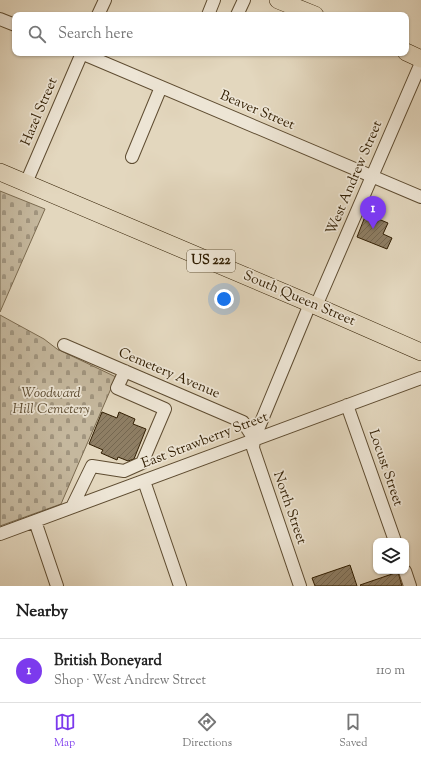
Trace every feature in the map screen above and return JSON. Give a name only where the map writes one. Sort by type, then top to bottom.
[{"type":"highway","points":[[278,0],[308,12]]},
{"type":"highway","points":[[409,53],[421,58]]},
{"type":"highway","name":"South Queen Street","points":[[0,172],[421,352]]},
{"type":"street","points":[[99,12],[105,0]]},
{"type":"street","points":[[209,12],[214,0]]},
{"type":"street","points":[[238,12],[244,0]]},
{"type":"street","points":[[0,19],[12,24]]},
{"type":"street","name":"Hazel Street","points":[[26,183],[81,56]]},
{"type":"street","name":"Beaver Street","points":[[89,56],[421,197]]},
{"type":"street","name":"West Andrew Street","points":[[254,439],[313,305],[373,176],[421,63]]},
{"type":"street","points":[[132,157],[161,87]]},
{"type":"street","name":"Cemetery Avenue","points":[[64,345],[243,422],[254,439]]},
{"type":"street","points":[[72,507],[92,466],[124,471],[142,463],[165,409],[117,388],[125,371]]},
{"type":"street","name":"East Strawberry Street","points":[[0,534],[421,378]]},
{"type":"street","name":"Locust Street","points":[[347,405],[394,538]]},
{"type":"street","name":"North Street","points":[[254,439],[253,448],[300,586]]},
{"type":"street","points":[[144,481],[180,586]]},
{"type":"street","points":[[35,521],[57,586]]},
{"type":"street","points":[[406,574],[410,586]]},
{"type":"green space","points":[[0,191],[45,209],[0,312]]},
{"type":"green space","name":"Woodward Hill Cemetery","points":[[0,315],[44,339],[57,349],[116,377],[61,504],[0,526]]},
{"type":"building","points":[[366,214],[388,223],[383,234],[392,238],[387,249],[357,237]]},
{"type":"building","points":[[102,412],[117,418],[119,412],[135,419],[133,424],[146,429],[134,459],[128,461],[118,457],[117,460],[101,453],[103,450],[89,444]]},
{"type":"building","points":[[350,565],[357,586],[315,586],[312,578]]},
{"type":"building","points":[[392,574],[399,574],[402,586],[361,586],[360,585]]},
{"type":"place","name":"British Boneyard","points":[[373,229]]}]
